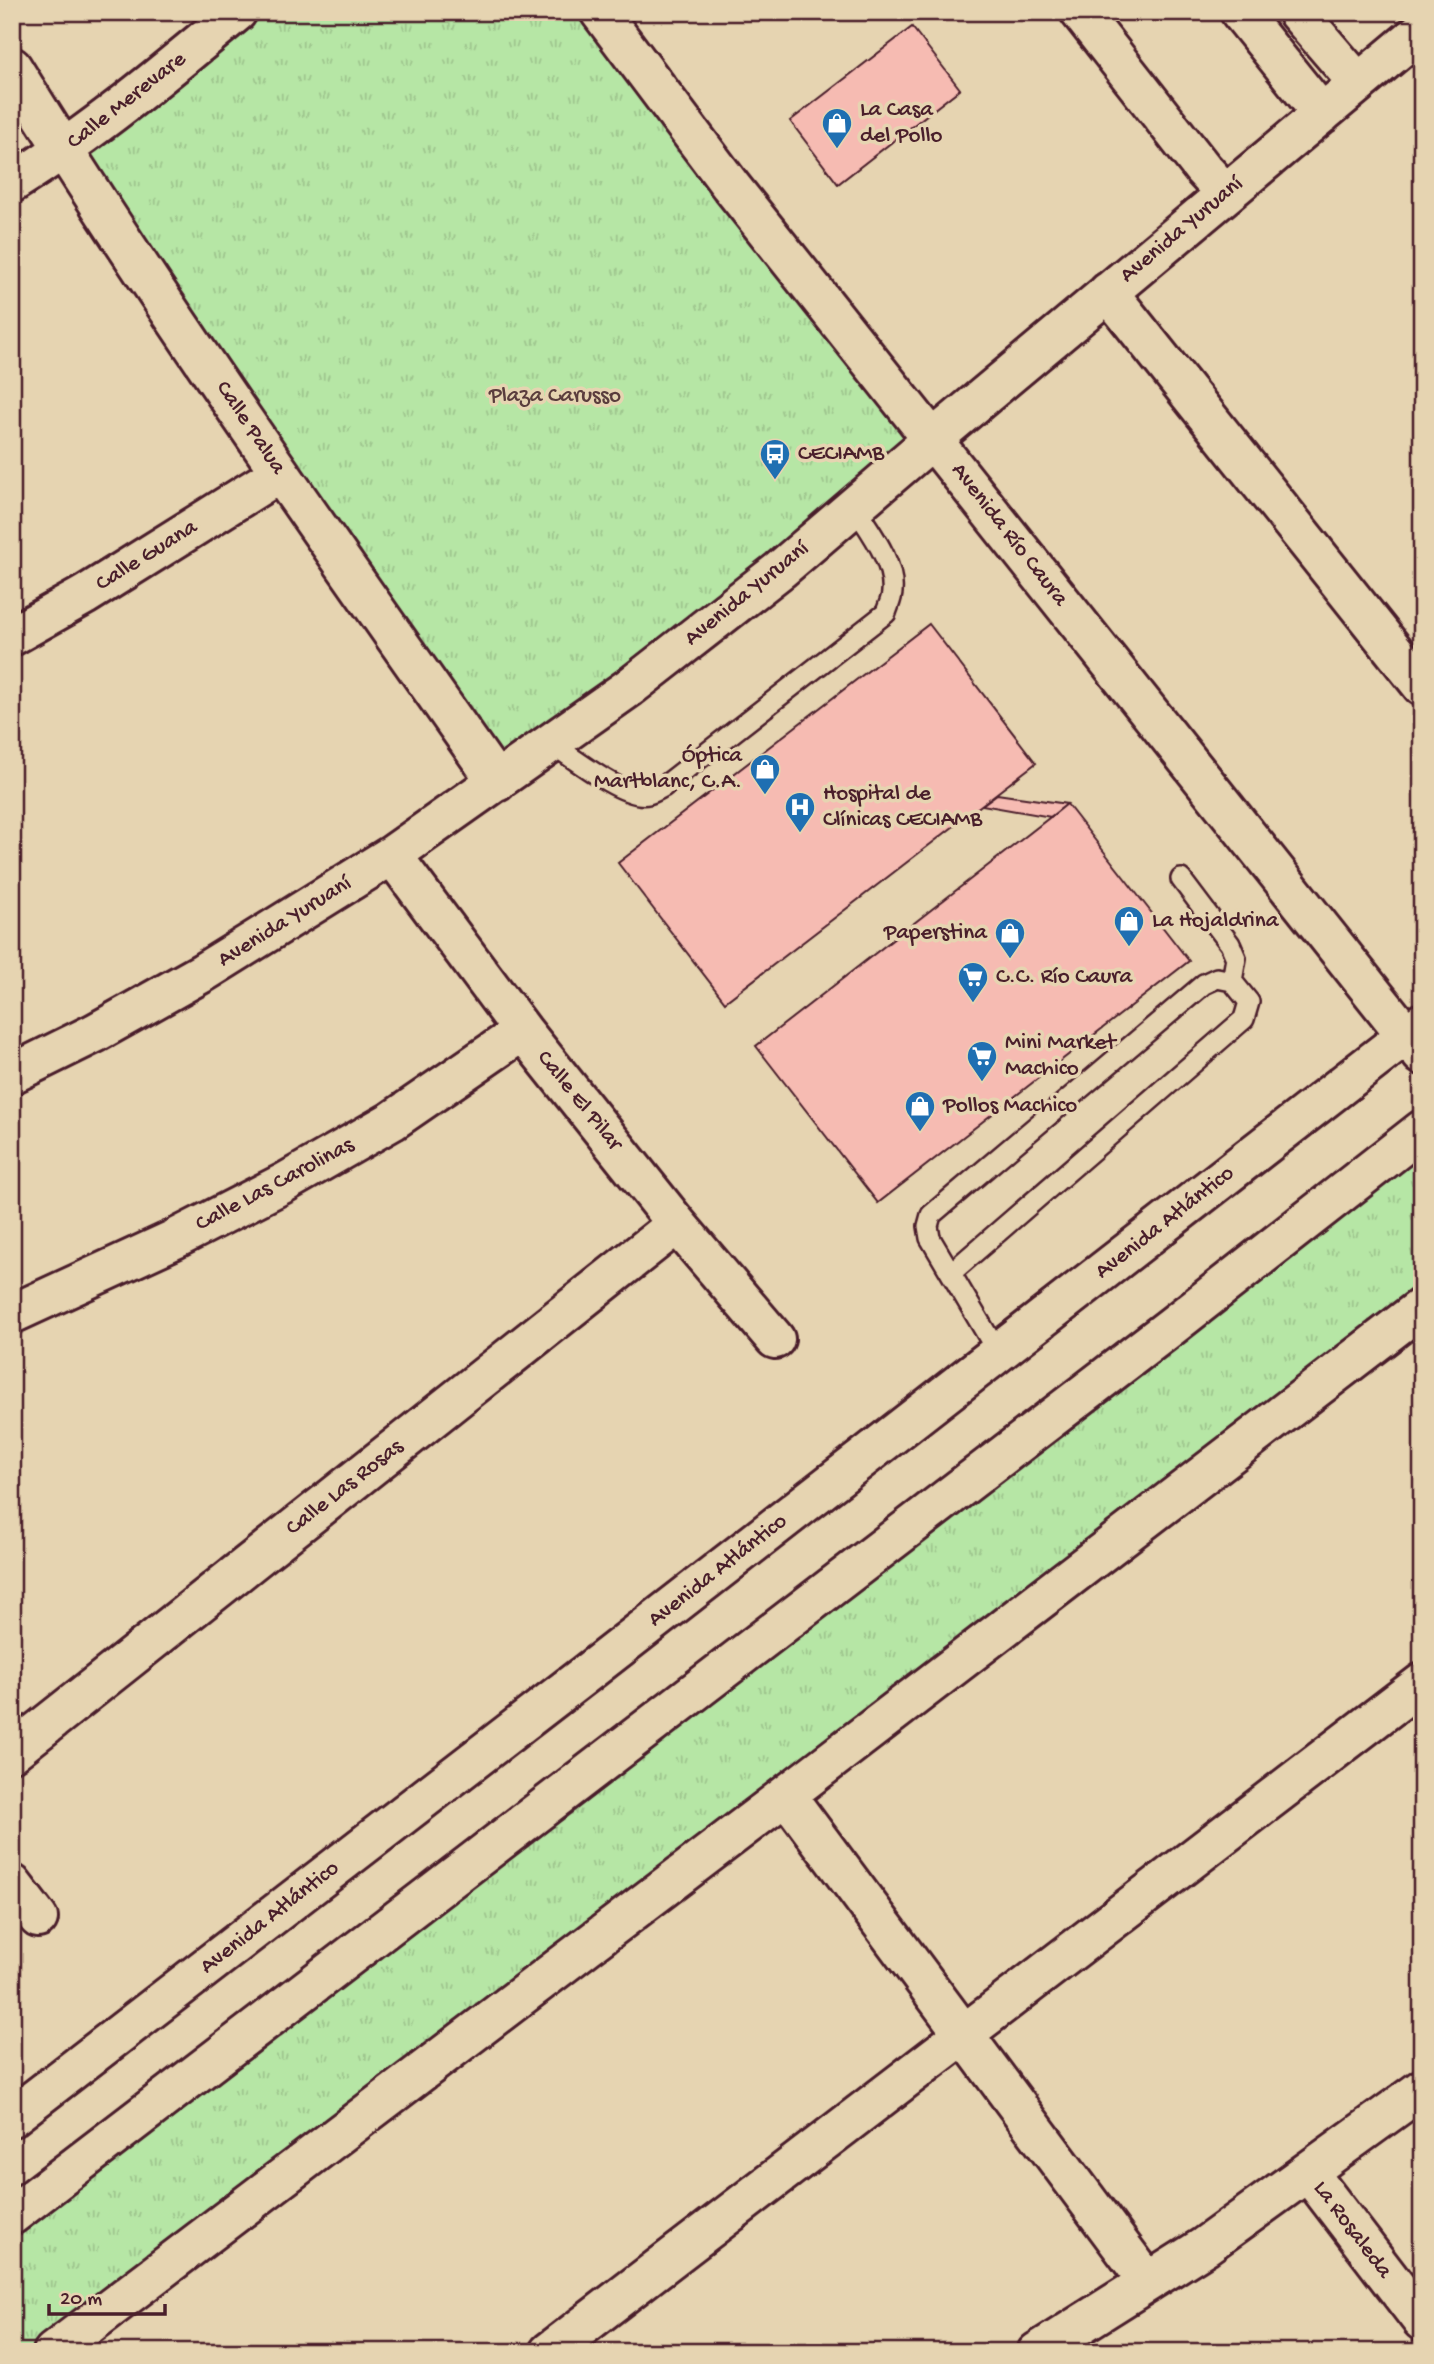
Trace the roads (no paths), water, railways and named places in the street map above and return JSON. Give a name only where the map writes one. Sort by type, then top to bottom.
[{"type":"street","name":"Calle Merevare","points":[[12,183],[64,151],[237,12]]},
{"type":"street","name":"Avenida Río Caura","points":[[600,12],[730,185],[1417,1038]]},
{"type":"street","points":[[1080,12],[1203,169],[1226,194]]},
{"type":"street","points":[[1240,12],[1322,114]]},
{"type":"street","points":[[1297,12],[1358,83]]},
{"type":"street","name":"Avenida Yuruaní","points":[[12,1074],[204,972],[392,855],[630,687],[769,578],[1422,30]]},
{"type":"street","name":"Calle Palua","points":[[12,67],[64,151],[280,472],[497,782]]},
{"type":"street","points":[[1108,292],[1422,686]]},
{"type":"street","name":"Calle Guana","points":[[12,636],[85,595],[280,472]]},
{"type":"street","name":"Calle El Pilar","points":[[392,855],[523,1031],[677,1224],[775,1339]]},
{"type":"street","name":"Calle Las Carolinas","points":[[12,1314],[175,1239],[284,1183],[392,1121],[523,1031]]},
{"type":"street","name":"Avenida Atlántico","points":[[12,2117],[998,1353],[1417,1038]]},
{"type":"street","points":[[12,2215],[1172,1326],[1422,1130]]},
{"type":"street","name":"Calle Las Rosas","points":[[12,1752],[677,1224]]},
{"type":"street","points":[[53,2352],[1422,1307]]},
{"type":"street","points":[[548,2352],[1422,1682]]},
{"type":"street","points":[[786,1795],[1148,2282]]},
{"type":"street","points":[[12,1884],[38,1918]]},
{"type":"street","points":[[1037,2352],[1205,2246],[1422,2089]]},
{"type":"street","name":"La Rosaleda","points":[[1308,2172],[1422,2321]]},
{"type":"lane","points":[[551,743],[614,785],[638,794],[648,794],[663,787],[886,613],[892,594],[892,578],[887,564],[854,506]]},
{"type":"lane","points":[[1181,878],[1230,944],[1236,958],[1232,981]]},
{"type":"lane","points":[[952,1272],[1244,1019],[1249,1002],[1232,981],[1217,978],[1204,984],[932,1215],[928,1226],[930,1238],[998,1353]]},
{"type":"place","name":"La Casa del Pollo","points":[[837,150]]},
{"type":"place","name":"CECIAMB","points":[[775,481]]},
{"type":"place","name":"Óptica Martblanc, C.A.","points":[[765,796]]},
{"type":"place","name":"Hospital de Clínicas CECIAMB","points":[[800,834]]},
{"type":"place","name":"La Hojaldrina","points":[[1129,948]]},
{"type":"place","name":"Paperstina","points":[[1010,960]]},
{"type":"place","name":"C.C. Río Caura","points":[[973,1004]]},
{"type":"place","name":"Mini Market Machico","points":[[982,1083]]},
{"type":"place","name":"Pollos Machico","points":[[920,1133]]},
{"type":"park label","name":"Plaza Carusso","points":[[555,396]]}]
